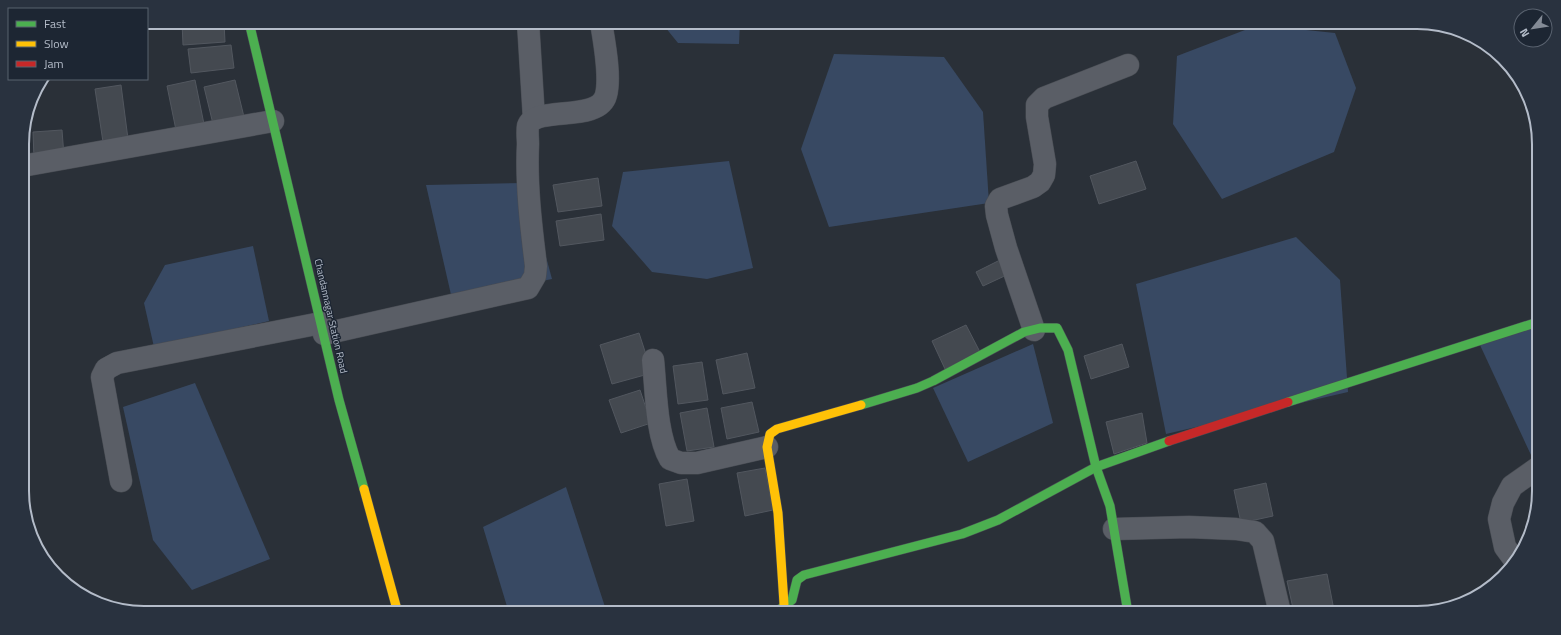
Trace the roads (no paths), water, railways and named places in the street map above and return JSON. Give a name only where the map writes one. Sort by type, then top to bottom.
[{"type":"street","name":"Chandannagar Station Road","points":[[251,29],[339,400],[396,606]]},
{"type":"street","points":[[528,29],[534,119]]},
{"type":"street","points":[[121,481],[102,377],[106,369],[117,363],[322,328],[528,288],[535,276],[536,266],[527,158],[528,125],[534,119],[548,115],[590,110],[599,105],[606,96],[607,80],[602,29]]},
{"type":"street","points":[[1034,330],[1006,248],[996,206],[1000,199],[1033,187],[1040,182],[1044,174],[1044,164],[1037,117],[1037,105],[1044,98],[1128,65]]},
{"type":"street","points":[[29,165],[273,121]]},
{"type":"street","points":[[785,606],[792,600],[797,580],[804,575],[962,534],[998,520],[1096,467],[1205,428],[1532,324]]},
{"type":"street","points":[[785,606],[778,512],[767,447],[770,434],[778,429],[916,388],[933,381],[1024,332],[1040,328],[1056,328],[1068,350],[1096,467],[1110,506],[1127,606]]},
{"type":"street","points":[[653,360],[660,430],[665,452],[670,460],[681,463],[697,462],[767,447]]},
{"type":"street","points":[[1512,556],[1505,547],[1499,519],[1503,503],[1512,486],[1532,472]]},
{"type":"street","points":[[1114,528],[1190,527],[1236,529],[1256,532],[1263,541],[1278,606]]},
{"type":"water","points":[[667,29],[740,29],[739,44],[678,43]]},
{"type":"water","points":[[1248,29],[1296,29],[1335,33],[1356,88],[1334,152],[1222,199],[1173,124],[1177,56]]},
{"type":"water","points":[[834,54],[944,57],[983,112],[989,203],[829,227],[801,149]]},
{"type":"water","points":[[729,161],[753,268],[707,279],[652,272],[612,226],[623,172]]},
{"type":"water","points":[[526,183],[552,279],[452,299],[426,185]]},
{"type":"water","points":[[1296,237],[1340,280],[1348,392],[1166,434],[1136,284]]},
{"type":"water","points":[[253,246],[269,321],[154,347],[144,303],[165,265]]},
{"type":"water","points":[[1532,327],[1531,455],[1480,345]]},
{"type":"water","points":[[1033,344],[1053,423],[968,462],[933,388]]},
{"type":"water","points":[[195,383],[270,559],[192,590],[153,540],[123,407]]},
{"type":"water","points":[[566,487],[605,606],[507,606],[483,527]]}]
